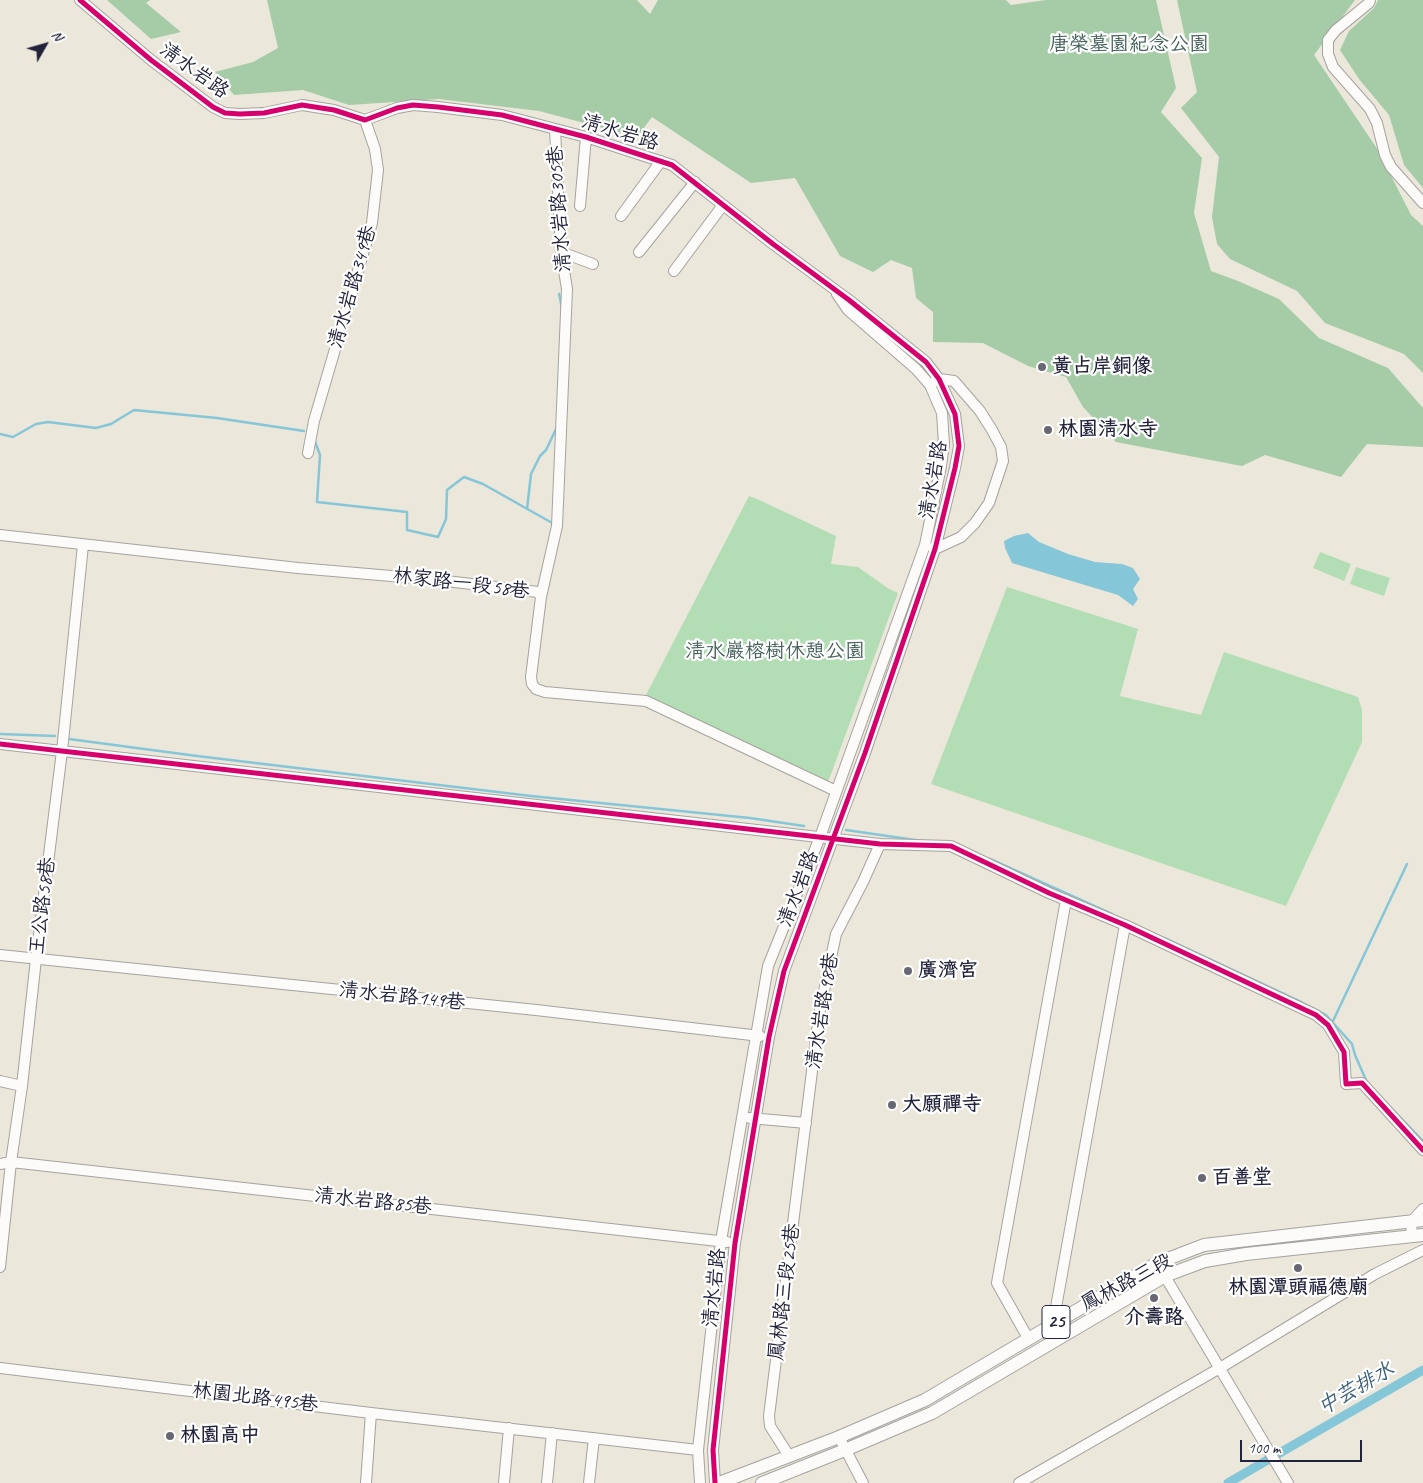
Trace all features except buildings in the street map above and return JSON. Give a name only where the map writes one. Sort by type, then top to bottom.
[{"type":"main road","name":"鳳林路三段","points":[[719,1483],[839,1437],[925,1400],[1158,1263],[1204,1245],[1417,1221]]},
{"type":"main road","name":"鳳林路三段","points":[[762,1483],[932,1413],[1165,1276],[1205,1261],[1246,1254],[1418,1235]]},
{"type":"street","name":"清水岩路","points":[[80,0],[152,60],[213,107],[225,113],[264,113],[302,105],[334,110],[365,120],[397,108],[413,105],[502,115],[586,137],[672,165],[835,291],[850,300],[926,362],[939,379],[955,414],[959,446],[935,549],[834,839],[784,971],[769,1037],[735,1243],[713,1450],[715,1483]]},
{"type":"street","points":[[1370,0],[1336,30],[1328,40],[1328,54],[1333,67],[1370,109],[1378,123],[1385,155],[1391,167],[1423,202]]},
{"type":"street","name":"清水岩路349巷","points":[[308,453],[314,421],[372,224],[378,170],[375,149],[365,120]]},
{"type":"street","name":"清水岩路305巷","points":[[541,597],[557,526],[566,289],[561,252],[555,129]]},
{"type":"street","points":[[580,206],[586,137]]},
{"type":"street","points":[[621,216],[661,161]]},
{"type":"street","points":[[639,252],[694,182]]},
{"type":"street","points":[[674,271],[723,205]]},
{"type":"street","points":[[561,252],[593,264]]},
{"type":"street","name":"清水岩路","points":[[700,1483],[698,1450],[721,1241],[768,966],[820,837],[925,545],[944,444],[942,414],[930,385],[916,369],[848,310],[835,291]]},
{"type":"street","name":"清水岩路","points":[[925,545],[935,549],[961,537],[974,524],[988,503],[1003,461],[1001,447],[980,411],[954,381],[939,379]]},
{"type":"street","points":[[930,385],[939,379]]},
{"type":"street","points":[[0,535],[83,544]]},
{"type":"street","name":"林家路一段58巷","points":[[83,544],[538,592],[541,597],[531,677],[532,684],[536,689],[545,692],[646,701],[836,791]]},
{"type":"street","name":"王公路58巷","points":[[0,1267],[11,1162],[22,1086],[62,751],[83,544]]},
{"type":"street","points":[[0,744],[880,844],[951,846],[1316,1015],[1328,1025],[1344,1052],[1346,1084],[1362,1083],[1423,1150]]},
{"type":"street","name":"清水岩路98巷","points":[[806,1123],[820,1015],[836,934],[880,844]]},
{"type":"street","points":[[1028,1338],[997,1283],[1066,900]]},
{"type":"street","points":[[1053,1324],[1125,925]]},
{"type":"street","name":"清水岩路149巷","points":[[0,955],[536,1010],[769,1037]]},
{"type":"street","points":[[0,1081],[22,1086]]},
{"type":"street","points":[[742,1117],[806,1123]]},
{"type":"street","name":"鳳林路三段25巷","points":[[789,1456],[770,1426],[770,1416],[806,1123]]},
{"type":"street","name":"清水岩路85巷","points":[[0,1164],[11,1162],[735,1243]]},
{"type":"street","points":[[1418,1235],[1417,1221],[1423,1209]]},
{"type":"street","points":[[1019,1483],[1220,1368],[1375,1274],[1423,1250]]},
{"type":"street","points":[[1158,1263],[1288,1483]]},
{"type":"street","name":"林園北路495巷","points":[[0,1368],[698,1450]]},
{"type":"street","points":[[366,1483],[372,1413]]},
{"type":"street","points":[[504,1483],[509,1428]]},
{"type":"street","points":[[547,1483],[552,1433]]},
{"type":"street","points":[[839,1437],[864,1483]]},
{"type":"street","points":[[589,1483],[594,1438]]},
{"type":"green space","points":[[107,0],[150,0],[146,3],[181,32],[151,39]]},
{"type":"green space","name":"唐榮墓園紀念公園","points":[[267,0],[637,0],[650,14],[658,0],[1006,0],[1011,5],[1046,0],[1156,0],[1176,88],[1161,112],[1202,158],[1194,213],[1211,271],[1279,299],[1319,338],[1388,368],[1423,408],[1423,447],[1367,444],[1341,477],[1265,455],[1242,466],[1116,442],[1083,407],[1066,377],[1028,366],[983,343],[933,342],[933,312],[916,298],[912,268],[891,260],[873,272],[840,256],[795,178],[751,183],[652,117],[637,137],[539,111],[439,99],[349,105],[303,90],[234,95],[215,72],[253,62],[278,48]]},
{"type":"green space","points":[[1177,0],[1355,0],[1314,55],[1378,150],[1411,215],[1423,226],[1423,373],[1404,354],[1325,323],[1297,291],[1230,259],[1217,244],[1212,217],[1219,157],[1181,108],[1197,92]]},
{"type":"green space","points":[[1378,0],[1423,0],[1423,188],[1404,165],[1389,115],[1359,79],[1340,50],[1349,31],[1374,8]]},
{"type":"green space","name":"清水巖榕樹休憩公園","points":[[749,496],[836,536],[831,564],[858,567],[889,589],[898,593],[828,782],[646,695]]},
{"type":"green space","points":[[1320,552],[1351,564],[1344,581],[1313,568]]},
{"type":"green space","points":[[1356,567],[1390,578],[1384,596],[1350,584]]},
{"type":"green space","points":[[1007,587],[1138,629],[1120,696],[1201,715],[1224,652],[1358,697],[1362,710],[1362,742],[1286,906],[931,784]]},
{"type":"water","points":[[1028,533],[1039,542],[1068,554],[1095,562],[1122,564],[1133,568],[1140,579],[1133,589],[1138,599],[1133,606],[1118,595],[1012,563],[1004,541],[1014,536]]},
{"type":"waterway","points":[[559,294],[562,308]]},
{"type":"waterway","points":[[0,434],[13,437],[36,424],[48,422],[96,428],[111,424],[134,410],[217,418],[304,431]]},
{"type":"waterway","points":[[527,509],[531,474],[540,456],[546,450],[557,427]]},
{"type":"waterway","points":[[314,439],[320,455],[317,502],[407,512],[407,530],[438,537],[446,519],[447,490],[464,477],[483,484],[554,524]]},
{"type":"waterway","points":[[0,734],[55,736]]},
{"type":"waterway","points":[[69,739],[531,796],[750,818],[804,826]]},
{"type":"waterway","points":[[846,830],[922,841]]},
{"type":"waterway","points":[[990,859],[1112,914]]},
{"type":"waterway","points":[[1333,1021],[1407,864]]},
{"type":"waterway","points":[[1164,938],[1326,1015],[1352,1044],[1366,1080]]},
{"type":"waterway","points":[[1393,1110],[1423,1141]]},
{"type":"waterway","name":"中芸排水","points":[[1228,1483],[1423,1370]]},
{"type":"cycle path","points":[[80,0],[151,60],[213,107],[225,113],[264,113],[302,105],[334,110],[365,120],[397,108],[413,105],[438,107],[502,115],[586,137],[672,165],[773,244],[849,300],[926,362],[939,379],[955,414],[959,446],[935,549],[865,753],[784,971],[769,1037],[735,1243],[713,1450],[715,1483]]},
{"type":"cycle path","points":[[0,744],[880,844],[951,846],[1316,1015],[1328,1025],[1344,1052],[1346,1084],[1362,1083],[1423,1150]]},
{"type":"place","name":"黃占岸銅像","points":[[1042,367]]},
{"type":"place","name":"林園清水寺","points":[[1048,430]]},
{"type":"place","name":"廣濟宮","points":[[908,971]]},
{"type":"place","name":"大願禪寺","points":[[892,1105]]},
{"type":"place","name":"百善堂","points":[[1202,1178]]},
{"type":"place","name":"林園潭頭福德廟","points":[[1298,1268]]},
{"type":"place","name":"介壽路","points":[[1154,1298]]},
{"type":"place","name":"林園高中","points":[[170,1436]]}]
